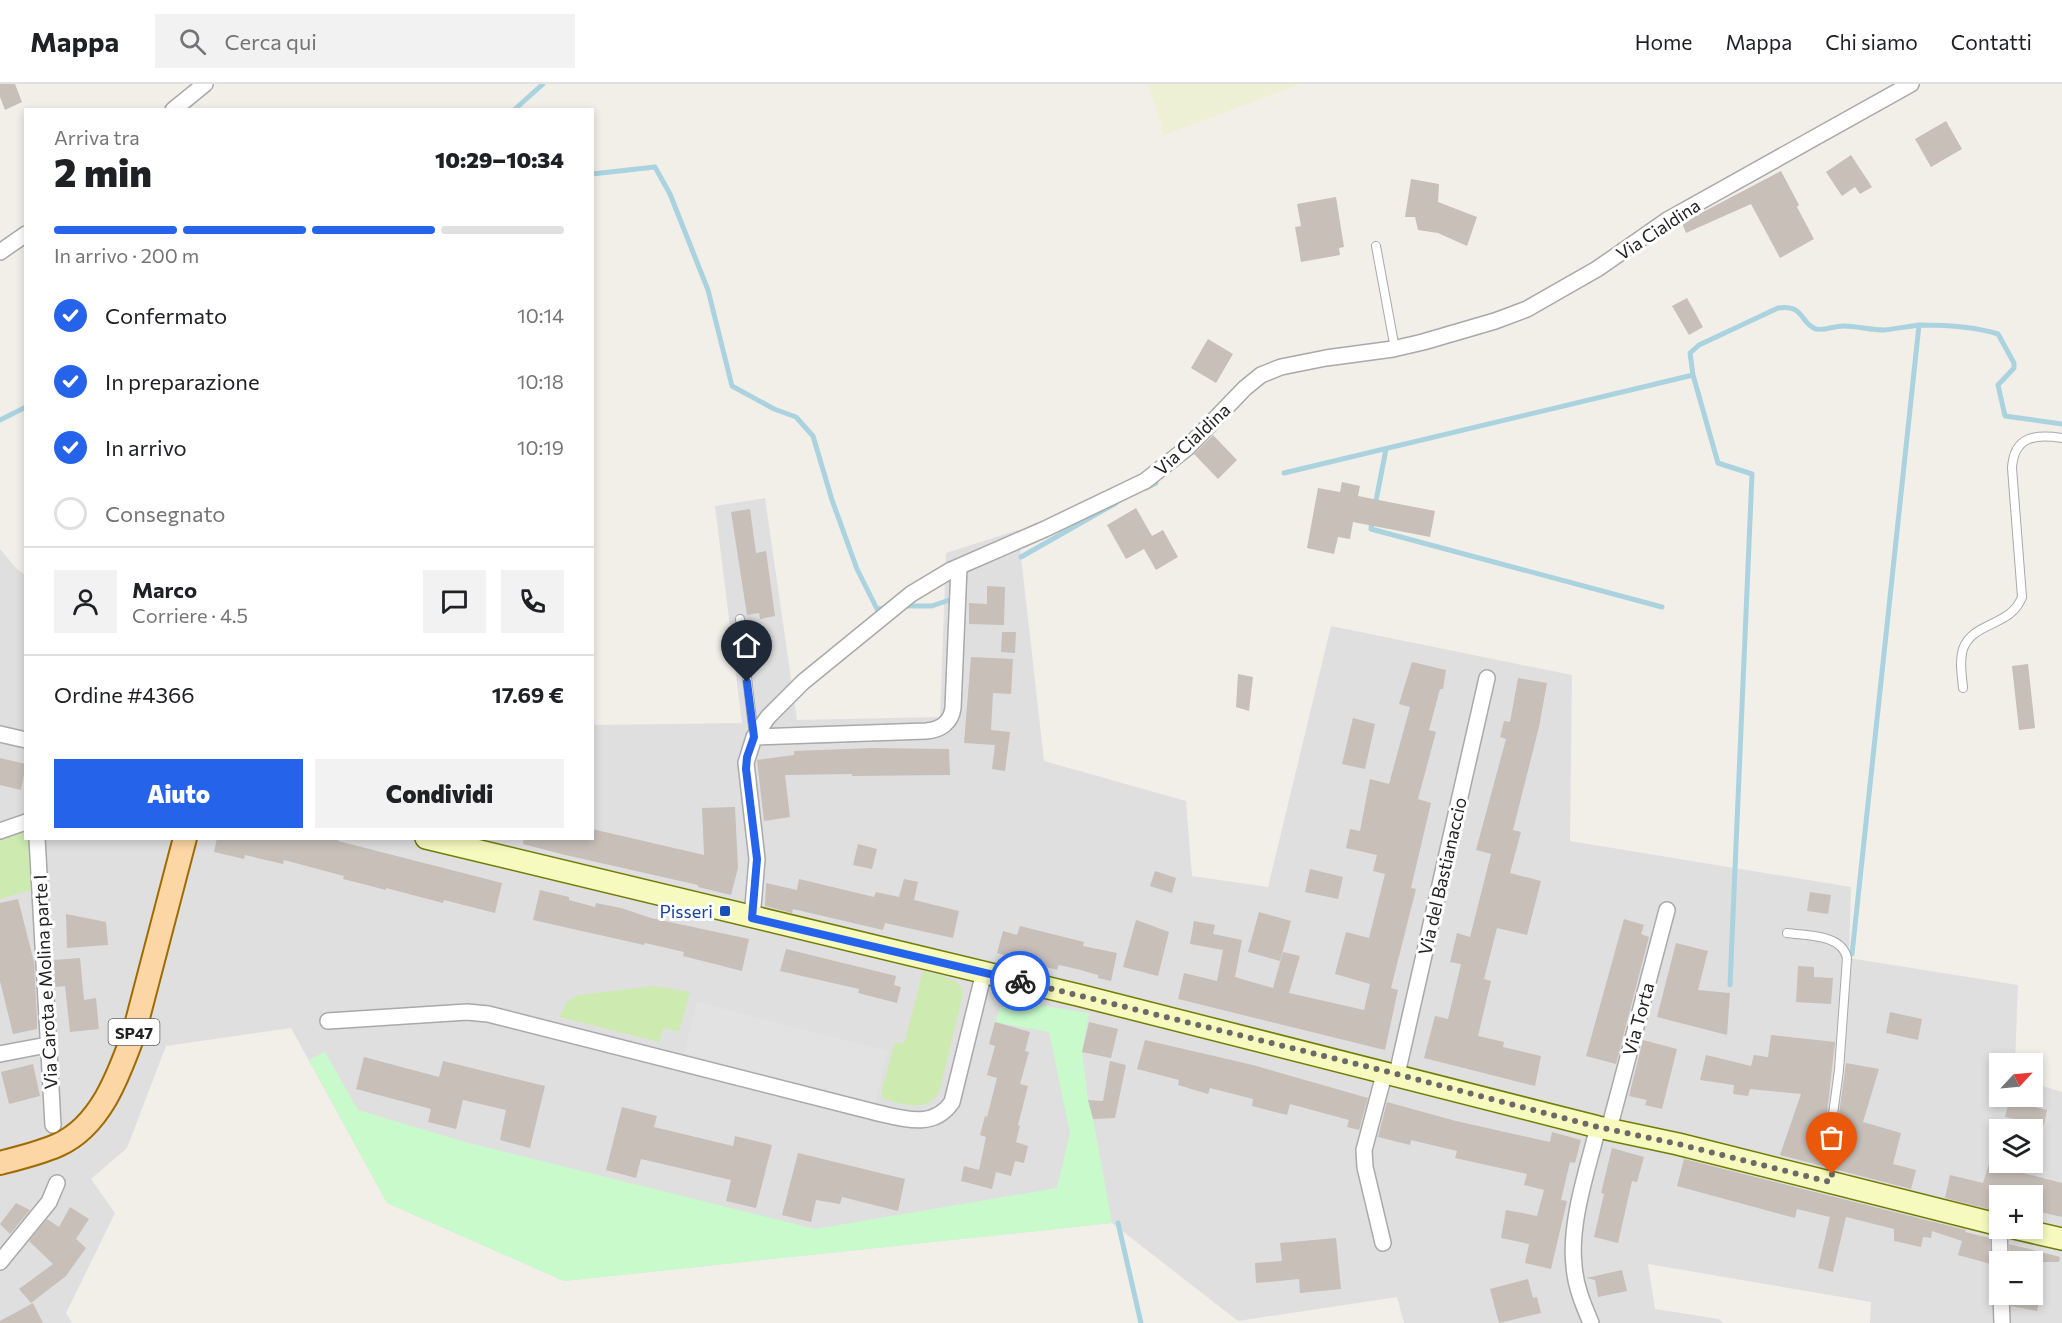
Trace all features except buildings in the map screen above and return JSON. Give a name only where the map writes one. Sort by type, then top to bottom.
[{"type":"main road","name":"SP47","points":[[0,1163],[45,1150],[70,1139],[90,1120],[106,1098],[134,1033],[184,840]]},
{"type":"main road","points":[[434,840],[984,972],[1603,1128],[1831,1178],[1989,1222]]},
{"type":"main road","points":[[2043,1235],[2062,1239]]},
{"type":"street","points":[[175,108],[205,84]]},
{"type":"street","name":"Via Cialdina","points":[[752,918],[757,859],[746,763],[754,737],[768,717],[804,682],[911,594],[932,580],[959,567],[1145,482],[1187,448],[1245,388],[1261,375],[1292,364],[1395,349],[1457,333],[1527,309],[1598,269],[1669,219],[1911,84]]},
{"type":"street","points":[[0,252],[24,235]]},
{"type":"street","points":[[754,737],[926,731],[945,725],[950,720],[953,708],[959,567]]},
{"type":"street","name":"Via del Bastianaccio","points":[[1383,1244],[1365,1167],[1364,1150],[1391,1073],[1487,678]]},
{"type":"street","points":[[0,734],[24,740]]},
{"type":"street","points":[[0,831],[24,823]]},
{"type":"street","name":"Via Carota e Molina parte I","points":[[37,840],[53,1125]]},
{"type":"street","name":"Via Torta","points":[[1591,1323],[1576,1282],[1573,1247],[1577,1218],[1667,910]]},
{"type":"street","points":[[328,1021],[467,1012],[488,1014],[878,1113],[920,1121],[942,1113],[952,1102],[984,972]]},
{"type":"street","points":[[0,1054],[47,1045]]},
{"type":"street","points":[[0,1262],[46,1207],[57,1183]]},
{"type":"street","points":[[2001,1305],[2002,1323]]},
{"type":"lane","points":[[1376,246],[1395,349]]},
{"type":"lane","points":[[1963,688],[1961,658],[1967,642],[1979,630],[2010,615],[2022,597],[2012,468],[2014,455],[2020,444],[2032,438],[2046,436],[2062,438]]},
{"type":"lane","name":"Via Cialdina","points":[[740,619],[754,737]]},
{"type":"lane","points":[[1787,933],[1824,938],[1840,944],[1847,958],[1839,1070],[1833,1114],[1834,1126]]},
{"type":"shaded area","points":[[765,498],[797,720],[940,717],[946,553],[1018,530],[1044,761],[1186,801],[1192,876],[1268,887],[1331,626],[1572,675],[1570,841],[1851,887],[1849,958],[2018,985],[2015,1053],[1989,1053],[1989,1107],[2043,1107],[2043,1086],[2062,1092],[2062,1323],[1870,1323],[1871,1302],[1648,1264],[1655,1309],[1719,1319],[1723,1323],[1404,1323],[1397,1297],[1238,1321],[1112,1223],[564,1281],[387,1203],[291,1028],[166,1046],[127,1148],[91,1179],[115,1213],[66,1313],[72,1323],[0,1323],[0,549],[24,574],[24,840],[594,840],[594,725],[742,723],[715,506]]},
{"type":"shaded area","points":[[697,1002],[888,1051],[875,1103],[684,1053]]},
{"type":"green space","points":[[1148,84],[1301,84],[1164,135]]},
{"type":"green space","points":[[24,831],[24,840],[29,840],[31,890],[0,899],[0,840]]},
{"type":"green space","points":[[923,971],[953,980],[961,988],[963,994],[940,1090],[929,1102],[922,1105],[907,1105],[883,1099],[881,1093],[895,1042],[904,1044]]},
{"type":"green space","points":[[655,986],[690,992],[679,1032],[663,1028],[659,1042],[559,1017],[567,1002],[578,995]]},
{"type":"green space","points":[[1014,1001],[1089,1013],[1082,1052],[1088,1100],[1112,1223],[564,1281],[387,1203],[309,1060],[325,1052],[358,1110],[465,1142],[815,1229],[1057,1188],[1070,1133],[1049,1032],[995,1022],[1000,1008]]},
{"type":"waterway","points":[[516,108],[543,84]]},
{"type":"waterway","points":[[594,174],[655,167],[670,194],[708,290],[732,386],[774,409],[796,417],[813,436],[832,500],[857,569],[877,609],[888,608]]},
{"type":"waterway","points":[[1730,985],[1752,474],[1718,463],[1693,375],[1690,353],[1699,345],[1778,308],[1793,309],[1816,329],[1843,326],[1884,330],[1921,325],[1979,329],[1998,334],[2014,363],[2014,368],[1998,385],[2005,416],[2062,424]]},
{"type":"waterway","points":[[1852,954],[1919,325]]},
{"type":"waterway","points":[[1284,473],[1693,375]]},
{"type":"waterway","points":[[0,420],[24,408]]},
{"type":"waterway","points":[[1375,506],[1386,449]]},
{"type":"waterway","points":[[1146,488],[1156,483]]},
{"type":"waterway","points":[[1021,557],[1116,503]]},
{"type":"waterway","points":[[1372,521],[1371,529],[1662,607]]},
{"type":"waterway","points":[[904,606],[932,606],[952,599]]},
{"type":"waterway","points":[[1118,1223],[1141,1323]]},
{"type":"way so far","points":[[1020,981],[1397,1074],[1598,1127],[1678,1144],[1830,1182],[1832,1174]]},
{"type":"place","name":"Pisseri","points":[[725,911]]},
{"type":"route","points":[[747,682],[754,737],[747,757],[746,769],[757,859],[752,918],[1020,981]]}]
